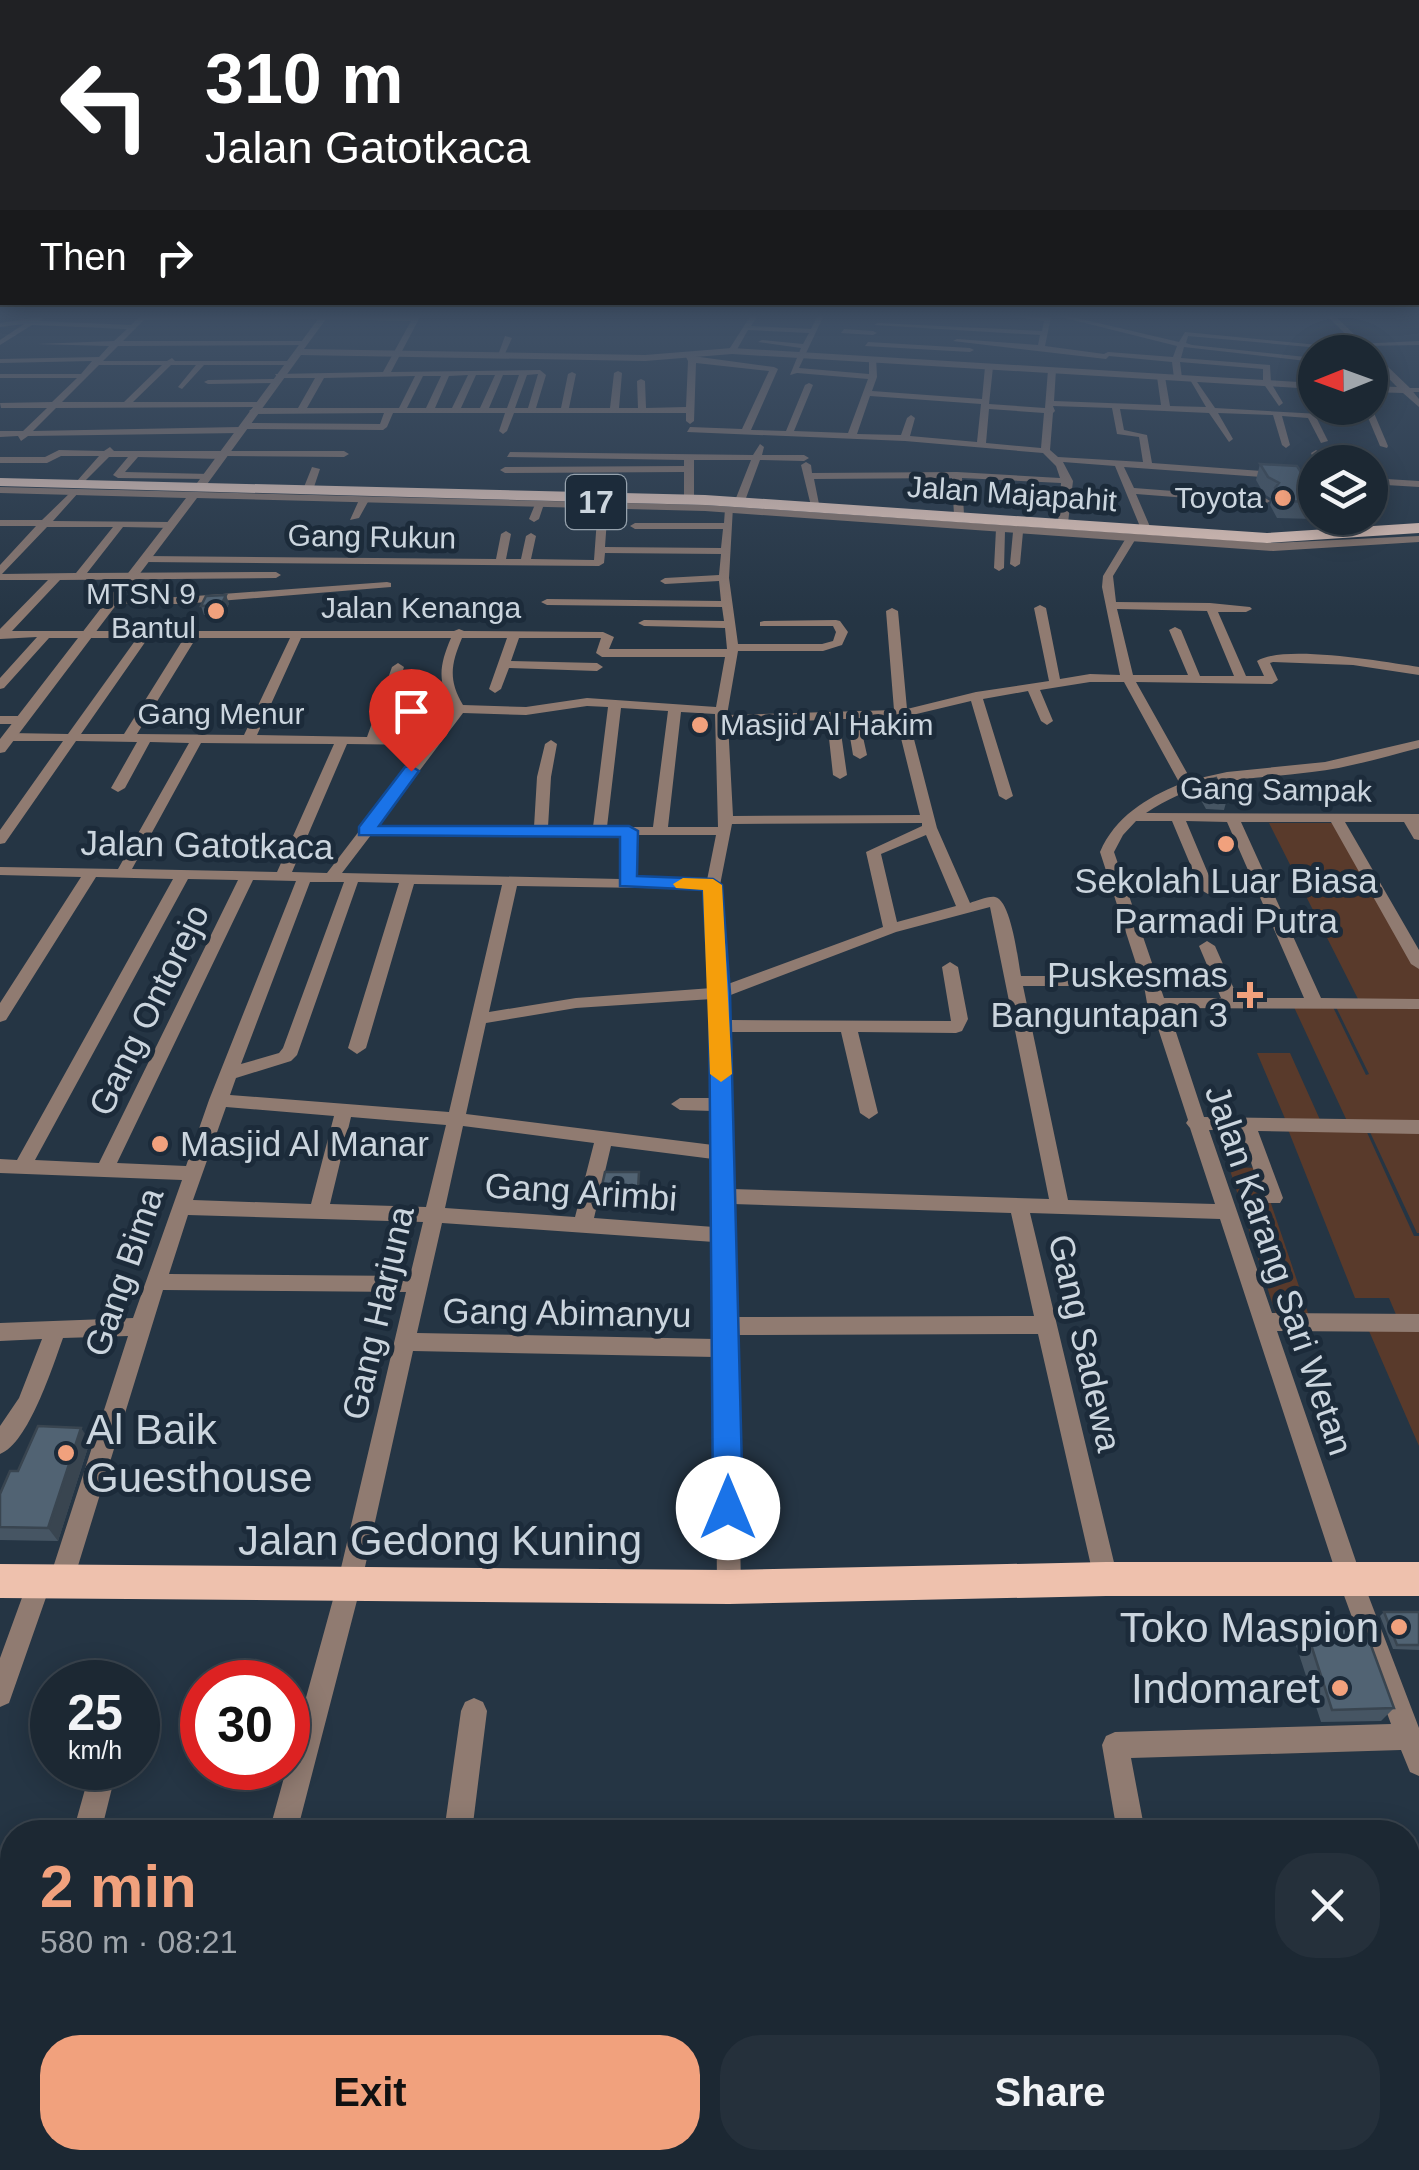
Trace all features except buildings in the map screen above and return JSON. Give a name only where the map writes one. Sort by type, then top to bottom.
[{"type":"highway","name":"Jalan Majapahit","points":[[0,484],[753,502],[1011,528]]},
{"type":"highway","name":"Jalan Majapahit","points":[[363,495],[724,506],[1011,528],[1272,542],[1419,531]]},
{"type":"main road","name":"Jalan Gedong Kuning","points":[[0,1582],[728,1587],[1106,1579],[1419,1579]]},
{"type":"street","points":[[43,416],[4,450],[0,460],[47,460],[59,453],[344,454]]},
{"type":"street","points":[[0,574],[142,416]]},
{"type":"street","points":[[4,743],[250,416]]},
{"type":"street","points":[[0,434],[383,426],[387,416]]},
{"type":"street","points":[[442,426],[448,416]]},
{"type":"street","points":[[503,431],[509,416]]},
{"type":"street","points":[[622,416],[690,420]]},
{"type":"street","points":[[670,416],[746,431],[888,442],[905,438],[1045,451],[1059,460],[1298,477]]},
{"type":"street","points":[[689,496],[690,416]]},
{"type":"street","points":[[746,431],[753,416]]},
{"type":"street","points":[[788,434],[796,416]]},
{"type":"street","points":[[852,438],[859,416]]},
{"type":"street","points":[[982,446],[985,416]]},
{"type":"street","points":[[1045,451],[1050,416]]},
{"type":"street","points":[[1117,416],[1120,432],[1143,435],[1148,466]]},
{"type":"street","points":[[1214,416],[1229,439]]},
{"type":"street","points":[[1280,416],[1286,445]]},
{"type":"street","points":[[905,438],[910,418]]},
{"type":"street","points":[[1316,425],[1324,440]]},
{"type":"street","points":[[306,453],[322,426]]},
{"type":"street","points":[[741,498],[766,432]]},
{"type":"street","points":[[802,436],[814,504]]},
{"type":"street","points":[[940,442],[959,515]]},
{"type":"street","points":[[605,445],[516,445],[510,455],[804,458]]},
{"type":"street","points":[[998,447],[1002,478]]},
{"type":"street","points":[[135,455],[118,474],[200,485],[363,495],[354,518]]},
{"type":"street","points":[[1059,460],[1068,482],[1063,523]]},
{"type":"street","points":[[1119,465],[1146,528]]},
{"type":"street","points":[[505,470],[689,468]]},
{"type":"street","points":[[808,476],[946,468],[1002,478],[1068,482]]},
{"type":"street","points":[[308,487],[315,469]]},
{"type":"street","points":[[1388,483],[1419,484]]},
{"type":"street","points":[[0,484],[689,496],[1146,528],[1274,534],[1419,531]]},
{"type":"street","points":[[1131,491],[1264,501]]},
{"type":"street","points":[[466,501],[845,516]]},
{"type":"street","points":[[534,519],[539,504]]},
{"type":"street","points":[[603,505],[599,550],[726,551]]},
{"type":"street","points":[[728,1587],[720,993],[713,885],[725,825],[722,715],[732,650],[724,578],[730,509]]},
{"type":"street","points":[[0,523],[171,525]]},
{"type":"street","points":[[79,576],[120,525]]},
{"type":"street","points":[[635,526],[728,526]]},
{"type":"street","points":[[1011,528],[1130,540],[1304,547],[1419,531]]},
{"type":"street","points":[[1011,528],[1015,564]]},
{"type":"street","points":[[998,568],[1011,528]]},
{"type":"street","points":[[498,580],[506,534]]},
{"type":"street","points":[[525,563],[531,536]]},
{"type":"street","points":[[1130,540],[1108,576],[1127,676],[1186,783]]},
{"type":"street","name":"Gang Rukun","points":[[145,559],[599,563],[599,550]]},
{"type":"street","points":[[0,574],[276,575]]},
{"type":"street","points":[[1,634],[57,577]]},
{"type":"street","points":[[666,582],[724,578]]},
{"type":"street","points":[[113,601],[178,602],[301,587],[387,586]]},
{"type":"street","points":[[546,602],[727,604]]},
{"type":"street","points":[[1111,604],[1246,610]]},
{"type":"street","points":[[1210,606],[1241,679]]},
{"type":"street","points":[[1040,608],[1054,682]]},
{"type":"street","points":[[892,610],[901,714],[928,824],[964,907]]},
{"type":"street","points":[[587,702],[602,653],[823,648],[838,643],[842,632],[836,622],[764,624]]},
{"type":"street","points":[[644,623],[731,626]]},
{"type":"street","points":[[1174,630],[1196,678]]},
{"type":"street","points":[[458,709],[444,684],[444,673],[459,632]]},
{"type":"street","points":[[128,738],[193,633]]},
{"type":"street","points":[[248,739],[298,633]]},
{"type":"street","name":"Jalan Kenanga","points":[[1,634],[606,635],[602,653]]},
{"type":"street","points":[[0,686],[46,634]]},
{"type":"street","points":[[0,840],[145,634]]},
{"type":"street","points":[[495,689],[515,634]]},
{"type":"street","points":[[458,709],[526,711],[587,702],[722,715],[833,719],[901,714],[1054,682],[1127,676],[1272,680],[1263,661],[1272,658],[1346,660],[1419,671]]},
{"type":"street","points":[[506,664],[598,667]]},
{"type":"street","points":[[372,740],[398,667]]},
{"type":"street","points":[[1032,686],[1047,721]]},
{"type":"street","points":[[976,696],[1006,796]]},
{"type":"street","points":[[600,832],[615,704]]},
{"type":"street","points":[[332,877],[458,709]]},
{"type":"street","points":[[660,831],[675,709]]},
{"type":"street","points":[[853,718],[860,755]]},
{"type":"street","points":[[833,719],[840,775]]},
{"type":"street","points":[[0,720],[22,720]]},
{"type":"street","name":"Gang Menur","points":[[4,743],[69,738],[434,741]]},
{"type":"street","points":[[118,788],[146,738]]},
{"type":"street","points":[[123,873],[197,739]]},
{"type":"street","points":[[283,876],[342,740]]},
{"type":"street","points":[[542,832],[551,744]]},
{"type":"street","name":"Jalan Karang Sari Wetan","points":[[1414,1750],[1350,1579],[1107,857],[1114,836],[1132,816],[1186,783],[1214,776],[1322,766],[1419,744]]},
{"type":"street","name":"Gang Sampak","points":[[1132,816],[1414,818]]},
{"type":"street","points":[[1177,816],[1208,890]]},
{"type":"street","points":[[1232,816],[1316,1004]]},
{"type":"street","points":[[1414,818],[1419,836]]},
{"type":"street","points":[[1336,819],[1419,964]]},
{"type":"street","points":[[365,831],[600,832],[725,825],[928,824]]},
{"type":"street","points":[[890,929],[873,852],[928,824]]},
{"type":"street","points":[[627,882],[629,831]]},
{"type":"street","points":[[482,879],[487,860]]},
{"type":"street","name":"Jalan Gatotkaca","points":[[0,871],[713,885]]},
{"type":"street","points":[[0,1016],[91,872]]},
{"type":"street","points":[[22,1167],[183,874]]},
{"type":"street","name":"Gang Ontorejo","points":[[104,1171],[248,875]]},
{"type":"street","name":"Gang Bima","points":[[0,1694],[50,1582],[218,1100],[306,876]]},
{"type":"street","points":[[228,1074],[284,1057],[291,1051],[353,877]]},
{"type":"street","points":[[357,1048],[408,878]]},
{"type":"street","name":"Gang Harjuna","points":[[286,1820],[349,1585],[511,880]]},
{"type":"street","points":[[478,1019],[576,1004],[720,993],[890,929],[984,901],[997,904],[1060,1208]]},
{"type":"street","points":[[1207,946],[1232,1004]]},
{"type":"street","points":[[720,1026],[956,1027],[960,1019],[950,967]]},
{"type":"street","points":[[1015,981],[1148,981]]},
{"type":"street","points":[[1155,1003],[1419,1004]]},
{"type":"street","points":[[848,1026],[869,1113]]},
{"type":"street","points":[[218,1100],[457,1119],[722,1153]]},
{"type":"street","points":[[680,1104],[721,1105]]},
{"type":"street","points":[[318,1212],[344,1110]]},
{"type":"street","points":[[1196,1123],[1419,1127]]},
{"type":"street","points":[[1248,1124],[1273,1198]]},
{"type":"street","points":[[583,1223],[604,1138]]},
{"type":"street","points":[[0,1166],[192,1173]]},
{"type":"street","points":[[723,1196],[831,1196],[1020,1206]]},
{"type":"street","name":"Gang Sadewa","points":[[1106,1579],[1020,1206],[1226,1212]]},
{"type":"street","name":"Gang Arimbi","points":[[180,1207],[432,1214],[724,1235]]},
{"type":"street","points":[[154,1282],[417,1284]]},
{"type":"street","points":[[1263,1322],[1419,1323]]},
{"type":"street","name":"Gang Abimanyu","points":[[406,1342],[727,1337],[1047,1325]]},
{"type":"street","points":[[0,1332],[138,1327]]},
{"type":"street","points":[[0,1444],[28,1403],[56,1330]]},
{"type":"street","points":[[460,1820],[474,1711]]},
{"type":"street","points":[[1129,1820],[1115,1746],[1414,1750]]},
{"type":"street","points":[[90,1820],[98,1790]]},
{"type":"shaded area","points":[[1269,823],[1337,823],[1419,967],[1419,1002],[1359,1001]]},
{"type":"shaded area","points":[[1293,1005],[1332,1005],[1366,1075],[1369,1074],[1336,1007],[1419,1008],[1419,1122],[1347,1121]]},
{"type":"shaded area","points":[[1257,1053],[1290,1053],[1321,1122],[1286,1121]]},
{"type":"shaded area","points":[[1287,1127],[1365,1128],[1414,1236],[1419,1236],[1419,1318],[1397,1317],[1389,1298],[1355,1298]]},
{"type":"shaded area","points":[[1369,1130],[1419,1130],[1419,1233],[1417,1233]]},
{"type":"shaded area","points":[[1229,1167],[1259,1168],[1309,1316],[1276,1315]]},
{"type":"shaded area","points":[[1369,1331],[1419,1331],[1419,1446]]},
{"type":"slow traffic","points":[[683,884],[713,885],[721,1074]]},
{"type":"place","name":"Toyota","points":[[1283,498]]},
{"type":"place","name":"MTSN 9 Bantul","points":[[216,611]]},
{"type":"place","name":"Masjid Al Hakim","points":[[700,725]]},
{"type":"place","name":"Sekolah Luar Biasa Parmadi Putra","points":[[1226,844]]},
{"type":"place","name":"Puskesmas Banguntapan 3","points":[[1250,995]]},
{"type":"place","name":"Masjid Al Manar","points":[[160,1144]]},
{"type":"place","name":"Al Baik Guesthouse","points":[[66,1453]]},
{"type":"place","name":"Toko Maspion","points":[[1399,1627]]},
{"type":"place","name":"Indomaret","points":[[1340,1688]]},
{"type":"route","points":[[411,771],[365,831],[629,831],[627,882],[713,885],[720,993],[728,1508]]}]
